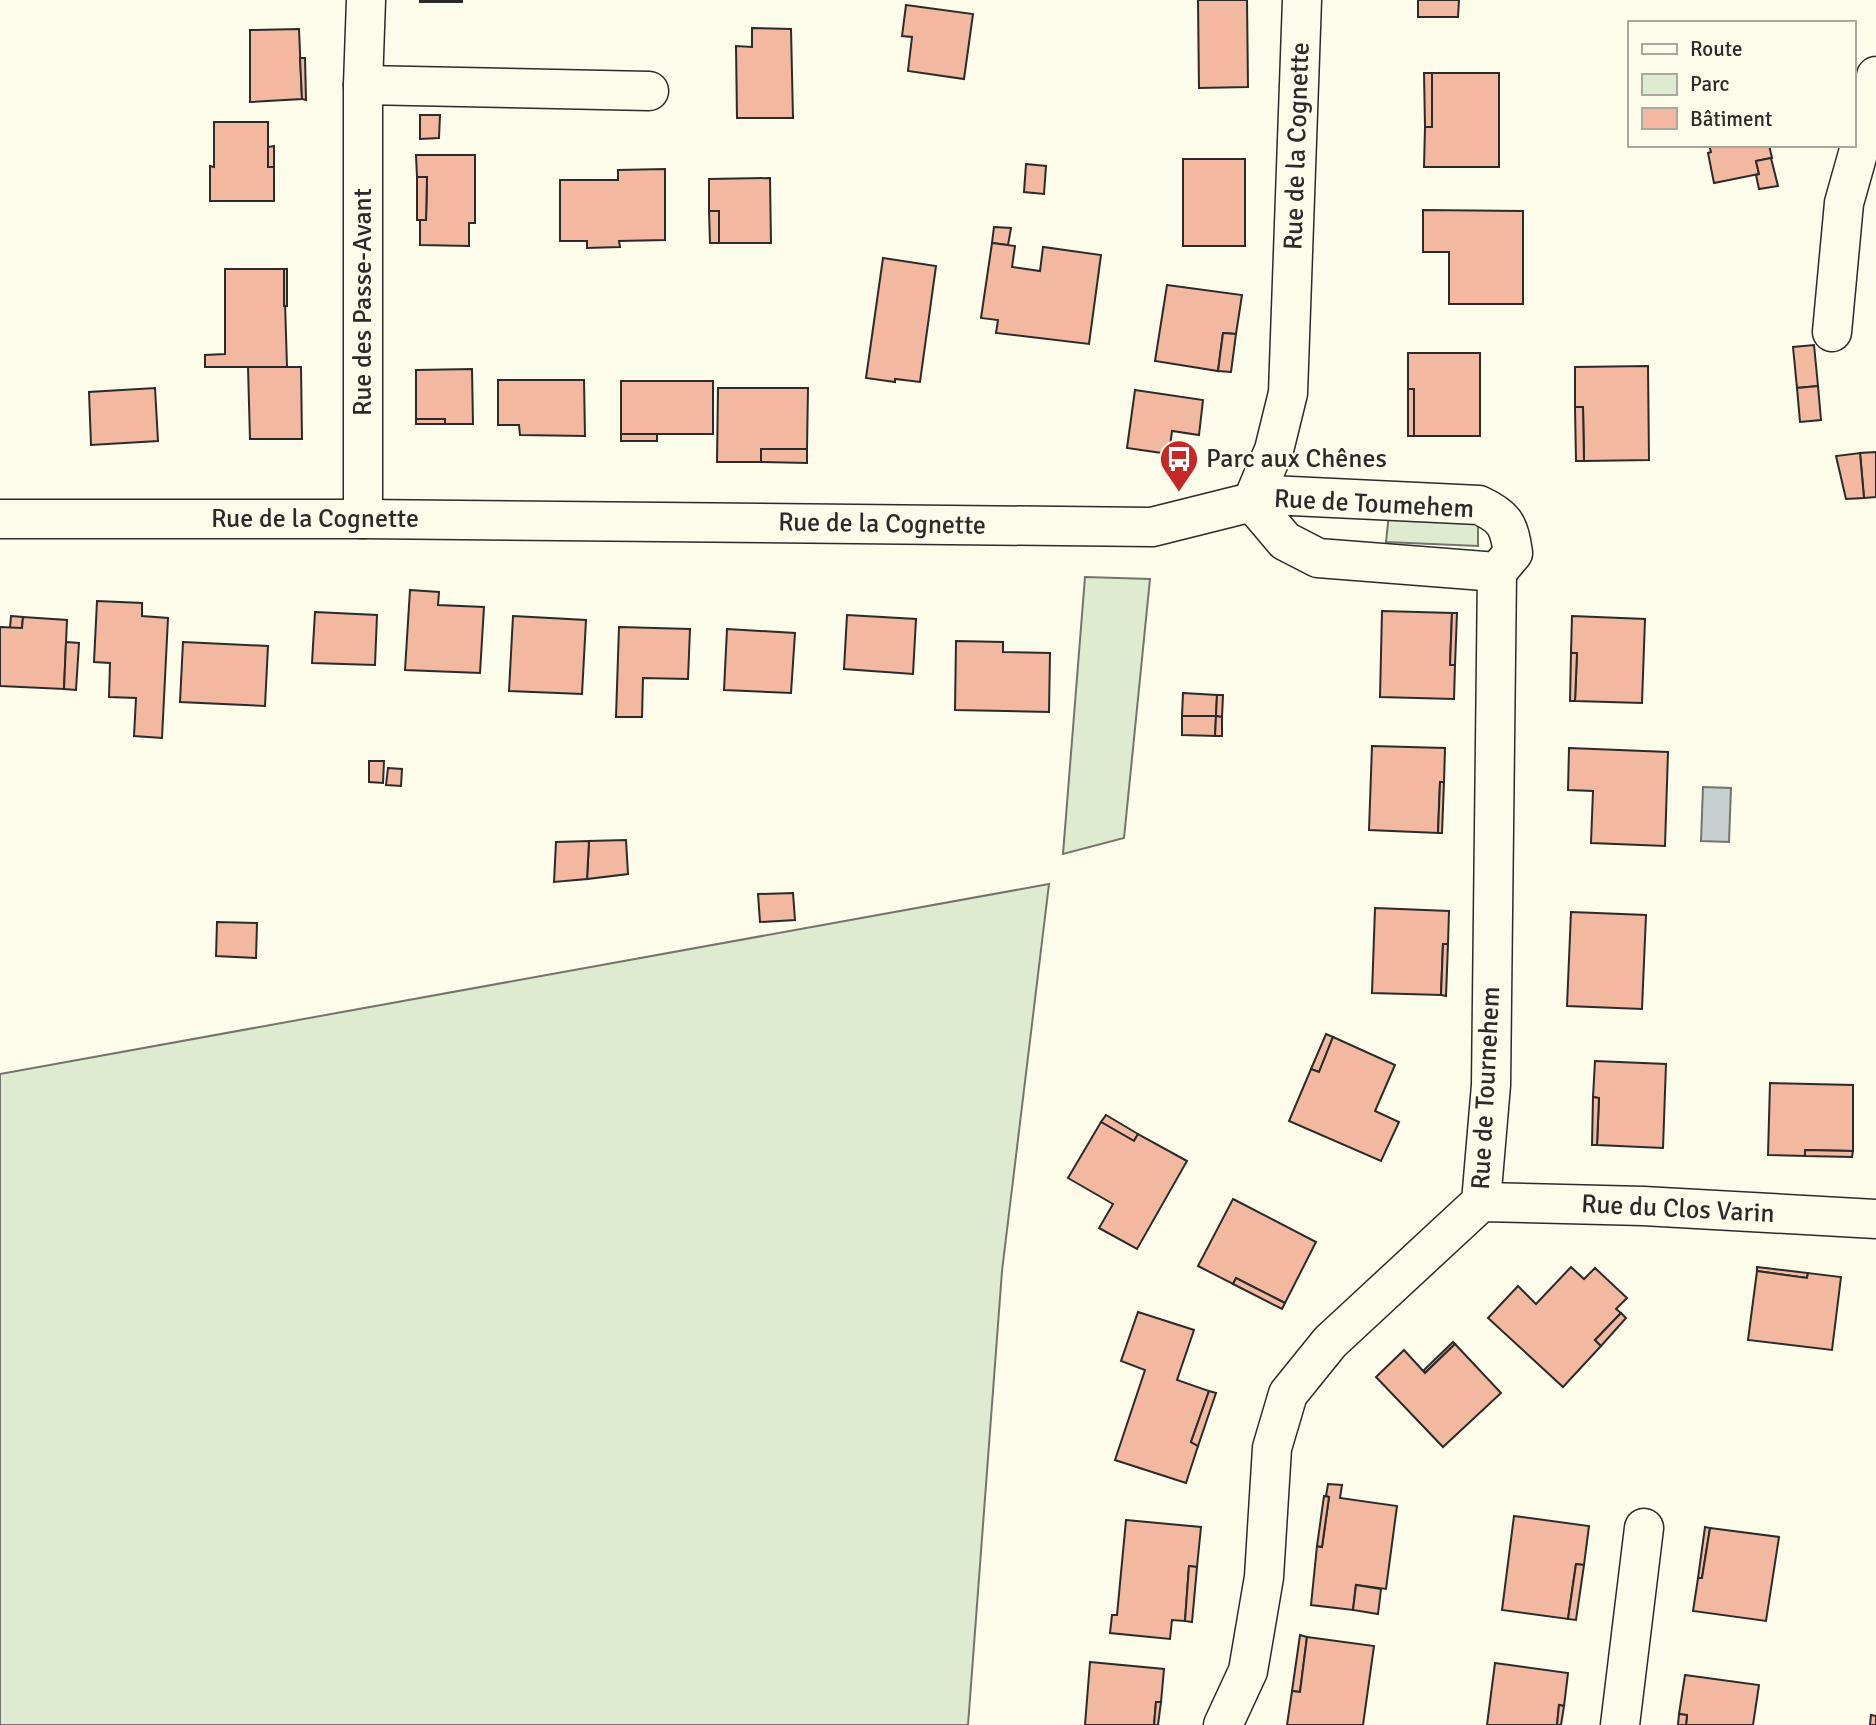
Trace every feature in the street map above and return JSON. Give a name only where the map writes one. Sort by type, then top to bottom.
[{"type":"street","name":"Rue des Passe-Avant","points":[[363,519],[363,85],[366,0]]},
{"type":"street","name":"Rue de la Cognette","points":[[0,519],[363,519],[1152,527],[1252,502],[1274,450],[1287,393],[1302,0]]},
{"type":"street","points":[[1832,332],[1844,203],[1871,107],[1876,76]]},
{"type":"street","points":[[363,85],[649,91]]},
{"type":"street","name":"Rue de Toumehem","points":[[1270,495],[1479,505],[1499,515],[1510,532],[1513,553],[1497,572],[1318,558],[1285,541],[1252,502],[1270,495]]},
{"type":"street","name":"Rue de Tournehem","points":[[1223,1725],[1248,1671],[1264,1577],[1272,1448],[1288,1394],[1330,1342],[1480,1202],[1491,1085],[1497,572]]},
{"type":"street","name":"Rue du Clos Varin","points":[[1480,1202],[1643,1206],[1876,1219]]},
{"type":"street","points":[[1620,1725],[1644,1528]]},
{"type":"green space","points":[[1389,513],[1478,520],[1478,546],[1386,542]]},
{"type":"green space","points":[[1085,577],[1150,579],[1124,838],[1063,854]]},
{"type":"green space","points":[[1049,884],[1002,1271],[968,1725],[0,1725],[0,1074]]},
{"type":"shaded area","points":[[1703,787],[1731,788],[1729,842],[1701,841]]},
{"type":"building","points":[[462,0],[462,2],[420,2]]},
{"type":"building","points":[[1198,0],[1247,0],[1248,87],[1199,88]]},
{"type":"building","points":[[1418,0],[1459,0],[1458,17],[1418,17]]},
{"type":"building","points":[[906,5],[973,14],[964,79],[908,71],[912,37],[902,36]]},
{"type":"building","points":[[752,28],[791,29],[793,118],[737,118],[736,46],[752,47]]},
{"type":"building","points":[[299,29],[302,99],[250,102],[250,30]]},
{"type":"building","points":[[300,58],[305,58],[306,100],[302,99]]},
{"type":"building","points":[[1424,73],[1432,73],[1432,127],[1425,127]]},
{"type":"building","points":[[1432,73],[1499,73],[1499,167],[1424,167],[1425,127],[1432,127]]},
{"type":"building","points":[[420,115],[440,115],[439,138],[420,139]]},
{"type":"building","points":[[214,122],[268,122],[268,167],[274,167],[274,201],[210,201],[210,166],[214,167]]},
{"type":"building","points":[[274,146],[274,167],[268,167],[268,147]]},
{"type":"building","points":[[1710,147],[1769,147],[1772,158],[1756,161],[1759,174],[1714,183],[1708,153],[1711,152]]},
{"type":"building","points":[[416,155],[475,155],[475,223],[469,223],[469,246],[420,245],[420,220],[426,220],[427,177],[417,177]]},
{"type":"building","points":[[1771,158],[1778,186],[1759,189],[1756,161]]},
{"type":"building","points":[[1183,159],[1245,159],[1245,246],[1183,246]]},
{"type":"building","points":[[1026,164],[1046,166],[1044,194],[1024,192]]},
{"type":"building","points":[[665,169],[665,240],[619,241],[620,247],[587,248],[587,241],[560,241],[560,180],[618,180],[618,170]]},
{"type":"building","points":[[417,177],[427,177],[426,220],[417,220]]},
{"type":"building","points":[[770,178],[771,243],[719,243],[719,211],[709,211],[709,179]]},
{"type":"building","points":[[1423,210],[1523,211],[1523,304],[1449,304],[1449,252],[1423,252]]},
{"type":"building","points":[[709,211],[719,211],[719,243],[710,243]]},
{"type":"building","points":[[994,227],[1011,228],[1008,245],[992,243]]},
{"type":"building","points":[[992,243],[1015,246],[1012,267],[1040,271],[1043,247],[1101,255],[1089,344],[996,333],[998,320],[981,318]]},
{"type":"building","points":[[883,258],[936,266],[920,382],[866,378]]},
{"type":"building","points":[[225,269],[284,269],[287,367],[205,367],[205,355],[225,354]]},
{"type":"building","points":[[284,269],[287,269],[287,306],[284,306]]},
{"type":"building","points":[[1167,285],[1242,295],[1236,334],[1223,333],[1218,371],[1155,361]]},
{"type":"building","points":[[1223,333],[1236,334],[1231,372],[1218,371]]},
{"type":"building","points":[[1814,345],[1818,386],[1797,388],[1793,347]]},
{"type":"building","points":[[1408,353],[1480,353],[1480,436],[1414,436],[1414,389],[1408,389]]},
{"type":"building","points":[[1648,366],[1649,460],[1584,461],[1583,407],[1575,407],[1575,367]]},
{"type":"building","points":[[248,367],[301,367],[302,439],[250,439]]},
{"type":"building","points":[[472,369],[473,424],[445,424],[445,419],[416,419],[416,370]]},
{"type":"building","points":[[498,380],[584,380],[585,436],[520,435],[519,425],[498,425]]},
{"type":"building","points":[[621,381],[713,381],[713,434],[621,434]]},
{"type":"building","points":[[1818,386],[1821,420],[1800,422],[1797,388]]},
{"type":"building","points":[[155,388],[158,441],[91,445],[89,392]]},
{"type":"building","points":[[718,388],[808,388],[807,449],[761,449],[761,462],[717,462]]},
{"type":"building","points":[[1408,389],[1414,389],[1414,436],[1408,436]]},
{"type":"building","points":[[1135,390],[1203,400],[1199,435],[1172,431],[1169,454],[1127,448]]},
{"type":"building","points":[[1575,407],[1583,407],[1584,461],[1576,461]]},
{"type":"building","points":[[416,419],[445,419],[445,424],[416,424]]},
{"type":"building","points":[[621,434],[657,434],[657,441],[621,441]]},
{"type":"building","points":[[761,449],[807,449],[807,463],[761,462]]},
{"type":"building","points":[[1876,452],[1876,497],[1864,498],[1860,453]]},
{"type":"building","points":[[1860,453],[1864,498],[1846,499],[1836,456]]},
{"type":"building","points":[[410,590],[439,592],[438,605],[484,607],[480,673],[405,670]]},
{"type":"building","points":[[97,601],[142,603],[142,616],[168,618],[162,738],[134,736],[136,698],[109,697],[110,663],[94,662]]},
{"type":"building","points":[[1382,611],[1452,613],[1450,665],[1455,665],[1454,699],[1380,697]]},
{"type":"building","points":[[315,612],[377,615],[375,665],[312,663]]},
{"type":"building","points":[[1452,613],[1457,613],[1455,665],[1450,665]]},
{"type":"building","points":[[847,615],[916,619],[913,674],[844,669]]},
{"type":"building","points":[[11,616],[23,617],[22,628],[10,628]]},
{"type":"building","points":[[513,616],[586,620],[582,694],[509,691]]},
{"type":"building","points":[[1572,616],[1645,619],[1642,703],[1575,701],[1577,653],[1571,653]]},
{"type":"building","points":[[23,617],[67,620],[64,689],[0,686],[0,627],[22,628]]},
{"type":"building","points":[[619,627],[690,629],[688,679],[643,678],[642,717],[616,717]]},
{"type":"building","points":[[727,629],[795,633],[791,693],[724,690]]},
{"type":"building","points":[[956,641],[1003,642],[1003,652],[1050,653],[1049,712],[955,710]]},
{"type":"building","points":[[66,642],[79,643],[76,690],[64,689]]},
{"type":"building","points":[[183,642],[268,646],[265,706],[180,702]]},
{"type":"building","points":[[1571,653],[1577,653],[1575,701],[1570,701]]},
{"type":"building","points":[[1183,693],[1217,695],[1216,716],[1182,716]]},
{"type":"building","points":[[1217,695],[1223,695],[1222,717],[1216,716]]},
{"type":"building","points":[[1182,716],[1216,716],[1215,736],[1182,735]]},
{"type":"building","points":[[1216,716],[1222,717],[1222,736],[1215,736]]},
{"type":"building","points":[[1372,746],[1445,748],[1444,782],[1440,782],[1438,833],[1369,830]]},
{"type":"building","points":[[1569,748],[1668,752],[1665,846],[1591,843],[1593,791],[1568,790]]},
{"type":"building","points":[[369,761],[384,761],[383,783],[369,782]]},
{"type":"building","points":[[388,768],[402,769],[401,786],[386,785]]},
{"type":"building","points":[[1440,782],[1444,782],[1442,833],[1438,833]]},
{"type":"building","points":[[626,840],[628,874],[587,879],[589,841]]},
{"type":"building","points":[[589,841],[587,879],[554,882],[556,842]]},
{"type":"building","points":[[793,893],[795,920],[760,922],[758,894]]},
{"type":"building","points":[[1375,908],[1449,911],[1448,944],[1443,944],[1441,995],[1372,993]]},
{"type":"building","points":[[1571,912],[1646,915],[1642,1009],[1567,1006]]},
{"type":"building","points":[[217,922],[257,923],[256,958],[216,956]]},
{"type":"building","points":[[1443,944],[1448,944],[1446,996],[1441,995]]},
{"type":"building","points":[[1326,1034],[1333,1037],[1319,1072],[1311,1069]]},
{"type":"building","points":[[1333,1037],[1395,1065],[1375,1111],[1399,1122],[1381,1161],[1289,1121],[1311,1069],[1319,1072]]},
{"type":"building","points":[[1595,1061],[1666,1064],[1663,1148],[1597,1145],[1599,1098],[1593,1097]]},
{"type":"building","points":[[1770,1083],[1853,1085],[1853,1151],[1805,1150],[1805,1156],[1768,1155]]},
{"type":"building","points":[[1593,1097],[1599,1098],[1597,1145],[1592,1145]]},
{"type":"building","points":[[1106,1115],[1138,1134],[1134,1141],[1101,1122]]},
{"type":"building","points":[[1101,1122],[1134,1141],[1138,1134],[1187,1161],[1137,1249],[1099,1228],[1113,1204],[1068,1178]]},
{"type":"building","points":[[1805,1150],[1853,1151],[1852,1157],[1805,1156]]},
{"type":"building","points":[[1233,1199],[1316,1242],[1285,1303],[1236,1278],[1233,1284],[1198,1266]]},
{"type":"building","points":[[1571,1267],[1584,1279],[1595,1268],[1627,1298],[1616,1309],[1621,1313],[1595,1340],[1601,1346],[1563,1387],[1488,1318],[1518,1286],[1536,1304]]},
{"type":"building","points":[[1757,1267],[1808,1273],[1807,1278],[1757,1271]]},
{"type":"building","points":[[1757,1271],[1807,1278],[1808,1273],[1841,1277],[1832,1350],[1748,1340]]},
{"type":"building","points":[[1236,1278],[1285,1303],[1282,1309],[1233,1284]]},
{"type":"building","points":[[1138,1312],[1194,1330],[1177,1380],[1209,1391],[1191,1442],[1198,1446],[1186,1483],[1115,1460],[1145,1370],[1121,1361]]},
{"type":"building","points":[[1621,1313],[1626,1318],[1601,1346],[1595,1340]]},
{"type":"building","points":[[1453,1342],[1455,1344],[1425,1373],[1424,1370]]},
{"type":"building","points":[[1455,1344],[1501,1393],[1443,1447],[1376,1377],[1404,1350],[1425,1373]]},
{"type":"building","points":[[1209,1391],[1216,1393],[1198,1446],[1191,1442]]},
{"type":"building","points":[[1328,1484],[1342,1485],[1340,1498],[1397,1506],[1386,1589],[1356,1585],[1353,1610],[1311,1605],[1317,1546],[1322,1547],[1329,1497],[1326,1496]]},
{"type":"building","points":[[1324,1496],[1329,1497],[1322,1547],[1317,1546]]},
{"type":"building","points":[[1514,1516],[1589,1526],[1584,1565],[1576,1564],[1568,1619],[1502,1610]]},
{"type":"building","points":[[1126,1520],[1201,1527],[1197,1567],[1189,1566],[1185,1621],[1172,1620],[1170,1639],[1110,1633],[1112,1615],[1117,1615]]},
{"type":"building","points":[[1705,1527],[1710,1528],[1702,1578],[1698,1578]]},
{"type":"building","points":[[1710,1528],[1779,1537],[1766,1621],[1693,1611],[1698,1578],[1702,1578]]},
{"type":"building","points":[[1576,1564],[1584,1565],[1576,1620],[1568,1619]]},
{"type":"building","points":[[1189,1566],[1197,1567],[1192,1622],[1185,1621]]},
{"type":"building","points":[[1356,1585],[1381,1589],[1378,1614],[1353,1610]]},
{"type":"building","points":[[1300,1635],[1307,1637],[1300,1692],[1292,1691]]},
{"type":"building","points":[[1307,1637],[1374,1646],[1363,1725],[1287,1725],[1292,1691],[1300,1692]]},
{"type":"building","points":[[1090,1662],[1164,1669],[1161,1702],[1156,1702],[1154,1725],[1085,1725]]},
{"type":"building","points":[[1495,1663],[1568,1673],[1564,1706],[1559,1705],[1557,1725],[1487,1725]]},
{"type":"building","points":[[1685,1675],[1759,1685],[1753,1725],[1686,1725],[1687,1715],[1679,1714]]},
{"type":"building","points":[[1156,1702],[1161,1702],[1158,1725],[1154,1725]]},
{"type":"building","points":[[1559,1705],[1564,1706],[1561,1725],[1557,1725]]},
{"type":"building","points":[[1679,1714],[1687,1715],[1686,1725],[1678,1725]]},
{"type":"building","points":[[1871,1715],[1876,1716],[1876,1725],[1870,1725]]},
{"type":"place","name":"Parc aux Chênes","points":[[1179,493]]}]
